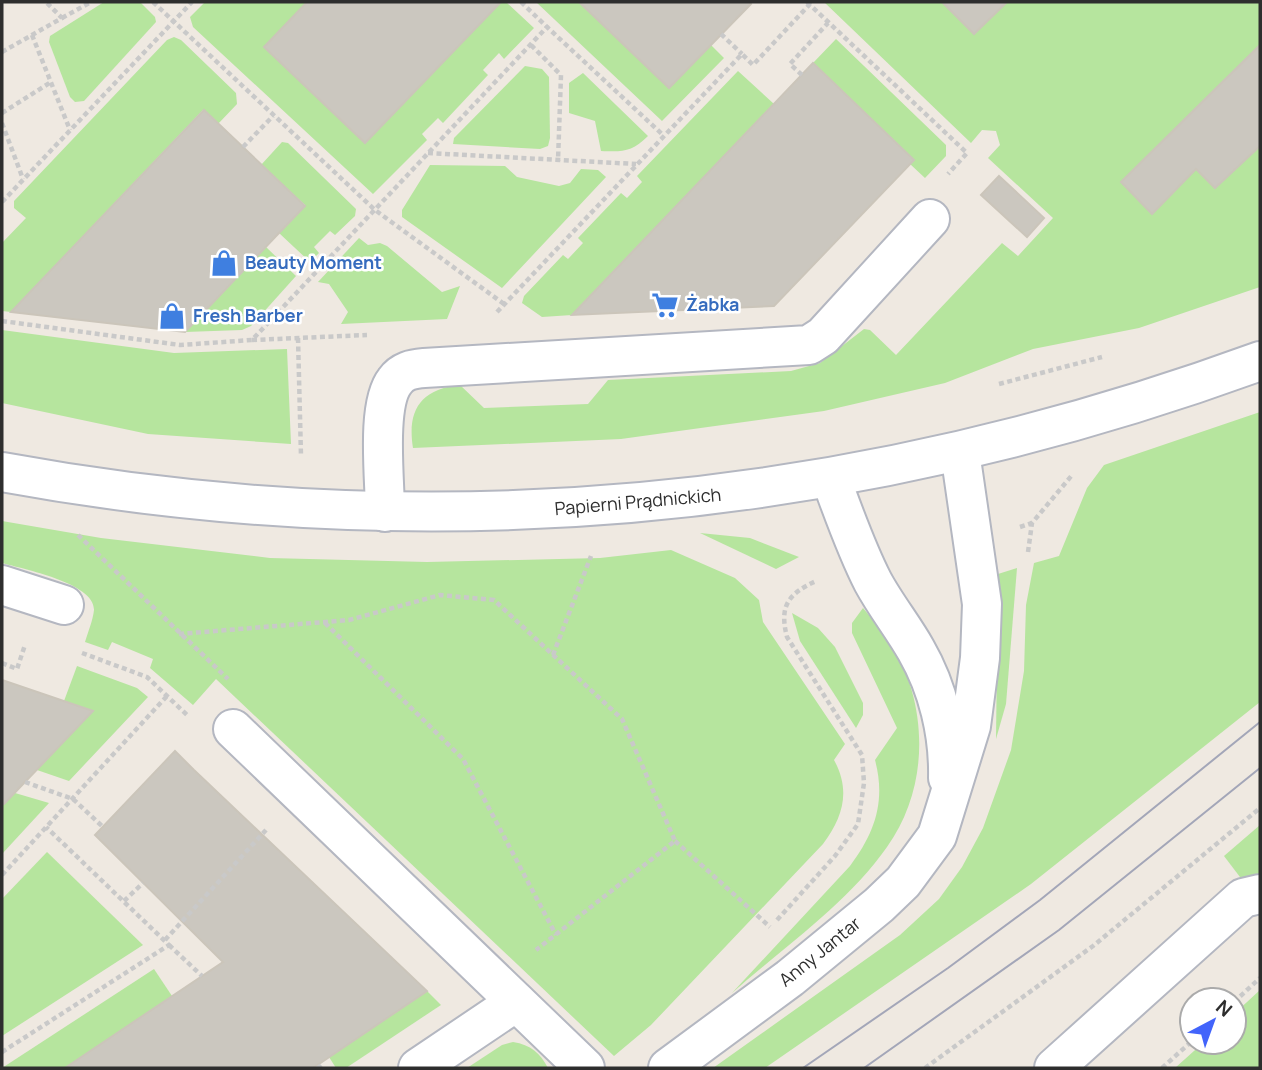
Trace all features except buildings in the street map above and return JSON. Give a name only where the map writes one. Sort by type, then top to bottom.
[{"type":"street","points":[[385,512],[384,408],[392,384],[403,373],[424,368],[801,347],[823,336],[930,219]]},
{"type":"street","name":"Papierni Prądnickich","points":[[2,472],[196,501],[297,510],[498,513],[674,502],[831,479],[960,452],[1205,382],[1260,361]]},
{"type":"street","name":"Anny Jantar","points":[[668,1068],[790,978],[879,905],[922,859],[937,836],[971,726],[980,657],[982,604],[960,452]]},
{"type":"street","name":"Anny Jantar","points":[[831,479],[857,550],[874,584],[915,649],[935,697],[948,747],[945,811]]},
{"type":"street","points":[[2,585],[64,605]]},
{"type":"street","points":[[233,729],[585,1068]]},
{"type":"street","points":[[1054,1068],[1243,898],[1260,894]]},
{"type":"street","points":[[418,1068],[516,1002]]},
{"type":"path","points":[[46,2],[62,18]]},
{"type":"path","points":[[2,52],[91,2]]},
{"type":"path","points":[[153,2],[375,210],[504,304]]},
{"type":"path","points":[[2,202],[192,2]]},
{"type":"path","points":[[521,2],[663,135]]},
{"type":"path","points":[[721,34],[753,65],[809,3],[967,153],[942,180]]},
{"type":"path","points":[[802,75],[790,64],[828,23]]},
{"type":"path","points":[[2,321],[180,345],[252,340],[547,27]]},
{"type":"path","points":[[32,35],[70,130]]},
{"type":"path","points":[[531,44],[561,75],[558,161]]},
{"type":"path","points":[[487,321],[742,54]]},
{"type":"path","points":[[2,113],[51,82]]},
{"type":"path","points":[[243,147],[273,116]]},
{"type":"path","points":[[2,123],[23,179]]},
{"type":"path","points":[[427,153],[636,164]]},
{"type":"path","points":[[299,338],[302,463]]},
{"type":"path","points":[[992,387],[1055,367],[1106,356]]},
{"type":"path","points":[[1032,523],[1075,472]]},
{"type":"path","points":[[70,527],[238,689]]},
{"type":"path","points":[[553,655],[593,548]]},
{"type":"path","points":[[761,937],[835,856],[858,824],[864,783],[862,755],[787,637],[783,622],[785,608],[795,590]]},
{"type":"path","points":[[179,634],[349,620],[440,595],[494,600],[622,719],[675,841],[770,927]]},
{"type":"path","points":[[324,622],[463,759],[556,935]]},
{"type":"path","points":[[2,663],[17,668],[29,634]]},
{"type":"path","points":[[77,651],[147,677],[192,719]]},
{"type":"path","points":[[219,689],[228,679]]},
{"type":"path","points":[[2,875],[167,695]]},
{"type":"path","points":[[25,782],[73,799],[103,827]]},
{"type":"path","points":[[925,1068],[1093,946],[1260,808]]},
{"type":"path","points":[[165,940],[276,820]]},
{"type":"path","points":[[46,827],[202,976]]},
{"type":"path","points":[[525,959],[675,841]]},
{"type":"path","points":[[124,901],[143,883]]},
{"type":"path","points":[[2,1052],[169,946]]},
{"type":"path","points":[[1162,1068],[1178,1054]]},
{"type":"green space","points":[[104,2],[140,2],[155,17],[156,22],[84,101],[75,102],[70,97],[49,42],[50,36]]},
{"type":"green space","points":[[205,2],[307,2],[264,47],[365,143],[501,2],[506,2],[534,28],[504,59],[499,53],[483,70],[488,75],[443,123],[438,118],[422,134],[427,140],[373,194],[193,27],[190,17]]},
{"type":"green space","points":[[536,2],[579,2],[669,88],[711,45],[724,58],[662,121]]},
{"type":"green space","points":[[824,2],[942,2],[974,34],[1007,2],[1260,2],[1260,45],[1121,182],[1152,214],[1196,169],[1215,188],[1259,144],[1260,287],[1139,328],[1033,349],[945,383],[824,411],[621,439],[413,448],[412,423],[419,404],[435,391],[446,387],[460,385],[484,408],[588,404],[608,380],[791,371],[820,363],[864,329],[870,330],[896,355],[1002,243],[1018,256],[1053,218],[988,158],[1000,145],[996,131],[982,130],[971,143]]},
{"type":"green space","points":[[174,37],[181,40],[236,93],[237,104],[218,124],[203,110],[11,312],[2,311],[2,243],[26,218],[14,208],[14,201],[167,40]]},
{"type":"green space","points":[[836,39],[946,145],[946,156],[925,178],[910,164],[914,160],[813,63]]},
{"type":"green space","points":[[525,66],[542,69],[549,77],[548,146],[540,149],[453,144],[454,138]]},
{"type":"green space","points":[[738,71],[774,104],[572,315],[542,317],[522,303],[524,296],[563,255],[568,259],[583,243],[578,238],[621,193],[627,198],[642,182],[637,176]]},
{"type":"green space","points":[[583,73],[648,136],[627,150],[601,151],[595,121],[569,113],[569,83]]},
{"type":"green space","points":[[282,142],[288,143],[356,209],[355,216],[335,235],[330,231],[314,247],[319,253],[310,262],[279,233],[305,205],[261,165]]},
{"type":"green space","points":[[430,165],[505,166],[517,177],[559,186],[570,183],[581,169],[598,170],[606,177],[502,288],[402,217],[402,210]]},
{"type":"green space","points":[[359,238],[368,245],[380,243],[387,246],[442,292],[460,286],[447,319],[341,324],[348,312],[329,284],[318,282]]},
{"type":"green space","points":[[266,247],[296,276],[251,326],[242,330],[185,332]]},
{"type":"green space","points":[[2,330],[174,353],[287,349],[291,444],[148,434],[2,403]]},
{"type":"green space","points":[[1260,412],[1260,702],[1031,884],[765,1068],[713,1068],[900,935],[939,899],[962,867],[983,828],[1011,750],[1024,671],[1026,605],[1034,563],[1059,556],[1087,488],[1104,465]]},
{"type":"green space","points":[[2,521],[101,538],[270,558],[427,562],[600,558],[671,550],[735,578],[759,600],[763,622],[845,744],[834,760],[842,782],[840,814],[823,844],[651,1025],[614,1056],[216,679],[193,705],[150,668],[153,659],[112,642],[108,650],[85,642],[94,610],[91,600],[71,585],[41,573],[2,563]]},
{"type":"green space","points":[[700,533],[750,538],[799,557],[776,569]]},
{"type":"green space","points":[[1017,568],[1006,704],[996,739],[998,574]]},
{"type":"green space","points":[[863,608],[890,641],[903,665],[912,691],[918,718],[919,745],[911,798],[901,824],[871,868],[814,924],[732,993],[850,866],[872,829],[879,803],[875,760],[897,728],[852,633],[852,623]]},
{"type":"green space","points":[[792,613],[818,628],[835,647],[863,703],[863,715],[856,728],[800,641]]},
{"type":"green space","points":[[77,666],[137,688],[148,697],[69,781],[37,770],[92,712],[64,701]]},
{"type":"green space","points":[[15,793],[49,803],[2,854],[2,804]]},
{"type":"green space","points":[[1260,825],[1260,874],[1243,881],[1224,856]]},
{"type":"green space","points":[[47,852],[143,945],[2,1036],[2,899]]},
{"type":"green space","points":[[154,969],[172,996],[65,1068],[2,1068]]},
{"type":"green space","points":[[1260,990],[1260,1068],[1175,1068],[1188,1056],[1248,1056],[1248,1001]]},
{"type":"green space","points":[[427,991],[441,1005],[346,1068],[336,1068],[329,1057]]},
{"type":"green space","points":[[513,1042],[534,1050],[548,1068],[467,1068],[502,1045]]},
{"type":"tram line","points":[[803,1068],[948,968],[1040,900],[1260,722]]},
{"type":"tram line","points":[[864,1068],[1059,930],[1260,768]]},
{"type":"place","name":"Beauty Moment","points":[[224,263]]},
{"type":"place","name":"Żabka","points":[[665,305]]},
{"type":"place","name":"Fresh Barber","points":[[172,316]]}]
